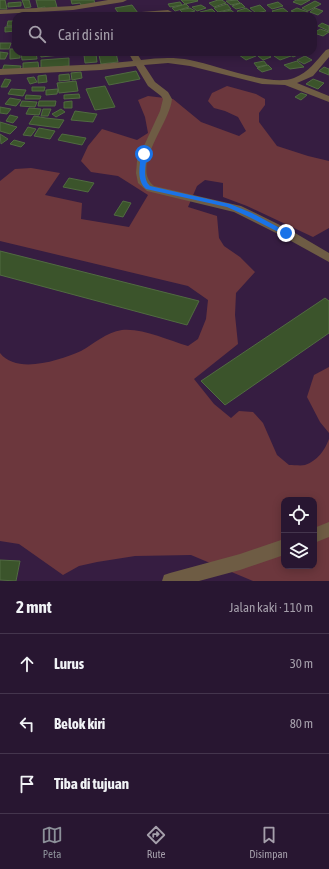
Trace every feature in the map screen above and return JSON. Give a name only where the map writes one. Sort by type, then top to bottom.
[{"type":"street","points":[[0,12],[73,8],[107,1],[123,0]]},
{"type":"street","points":[[107,1],[114,12]]},
{"type":"street","points":[[288,82],[310,74],[329,52]]},
{"type":"street","points":[[134,56],[152,86],[162,91],[167,96],[168,101],[165,111],[144,154],[142,174],[145,186],[154,190],[237,209],[286,233],[329,258]]},
{"type":"street","points":[[0,72],[101,67],[162,59],[180,61],[262,81],[288,82],[329,99]]},
{"type":"street","points":[[317,535],[329,530]]},
{"type":"street","points":[[176,581],[281,548]]},
{"type":"shaded area","points":[[227,86],[256,94],[265,99],[265,105],[259,113],[259,122],[277,146],[329,161],[329,228],[313,237],[247,206],[223,197],[223,183],[205,180],[197,186],[188,207],[217,216],[219,238],[224,246],[240,257],[255,272],[236,293],[235,315],[238,344],[194,379],[214,404],[231,418],[239,411],[253,412],[263,423],[277,455],[289,465],[303,465],[313,461],[323,451],[329,439],[329,581],[253,581],[191,555],[135,556],[79,566],[63,575],[19,544],[0,541],[0,353],[8,360],[17,363],[39,364],[72,355],[111,333],[122,330],[147,333],[188,346],[198,339],[206,319],[208,300],[188,286],[0,241],[0,181],[15,169],[31,168],[60,173],[45,195],[82,203],[81,219],[129,227],[148,195],[118,176],[91,172],[81,161],[88,146],[102,129],[137,140],[148,133],[145,117],[138,100],[148,96],[173,99],[201,122],[239,136],[246,131],[238,117],[214,108],[208,101],[212,93]]},
{"type":"shaded area","points":[[329,367],[329,433],[320,422],[307,397],[314,375]]},
{"type":"building","points":[[0,0],[5,0],[7,9],[0,9]]},
{"type":"building","points":[[22,0],[29,0],[31,7],[25,8]]},
{"type":"building","points":[[36,0],[55,0],[57,7],[45,9],[45,7],[38,8]]},
{"type":"building","points":[[71,0],[94,0],[95,4],[72,4]]},
{"type":"building","points":[[181,0],[197,0],[198,1],[185,4]]},
{"type":"building","points":[[222,0],[226,3],[214,7],[209,3]]},
{"type":"building","points":[[237,0],[240,3],[231,5],[226,1]]},
{"type":"building","points":[[296,0],[310,0],[301,5],[293,2]]},
{"type":"building","points":[[315,1],[321,4],[308,11],[302,8]]},
{"type":"building","points":[[21,2],[21,6],[8,7],[8,3]]},
{"type":"building","points":[[180,2],[182,5],[170,7],[168,4]]},
{"type":"building","points":[[278,2],[283,6],[272,9],[267,5]]},
{"type":"building","points":[[241,3],[245,7],[236,9],[232,6]]},
{"type":"building","points":[[186,4],[189,7],[175,11],[172,8]]},
{"type":"building","points":[[227,4],[231,9],[218,12],[214,8]]},
{"type":"building","points":[[132,5],[137,12],[118,12],[115,8]]},
{"type":"building","points":[[201,5],[206,8],[197,11],[192,7]]},
{"type":"building","points":[[260,5],[266,11],[255,12],[250,8]]},
{"type":"building","points":[[190,8],[195,11],[182,12],[180,10]]},
{"type":"building","points":[[246,8],[252,12],[238,12],[237,11]]},
{"type":"building","points":[[283,8],[288,12],[273,12],[272,11]]},
{"type":"building","points":[[297,8],[308,12],[294,12],[291,11]]},
{"type":"building","points":[[315,8],[323,11],[318,15],[317,12],[310,12]]},
{"type":"building","points":[[212,9],[215,12],[200,12]]},
{"type":"building","points":[[231,10],[233,12],[222,12]]},
{"type":"building","points":[[8,21],[12,21],[12,26],[7,26]]},
{"type":"building","points":[[322,23],[329,26],[329,31],[318,26]]},
{"type":"building","points":[[5,27],[12,27],[12,31],[5,32]]},
{"type":"building","points":[[320,29],[329,32],[323,36],[317,34],[317,31]]},
{"type":"building","points":[[0,43],[11,43],[9,49],[0,49]]},
{"type":"building","points":[[10,49],[12,49],[12,56],[20,56],[20,58],[10,59]]},
{"type":"building","points":[[0,52],[8,53],[5,59],[0,59]]},
{"type":"building","points":[[22,56],[37,56],[37,59],[22,60]]},
{"type":"building","points":[[84,56],[96,56],[97,62],[85,63]]},
{"type":"building","points":[[99,56],[117,56],[118,62],[101,64]]},
{"type":"building","points":[[240,56],[256,56],[246,60]]},
{"type":"building","points":[[258,56],[271,57],[263,60]]},
{"type":"building","points":[[274,56],[291,56],[280,60]]},
{"type":"building","points":[[305,56],[312,60],[304,64],[297,60]]},
{"type":"building","points":[[69,58],[69,66],[41,68],[41,60]]},
{"type":"building","points":[[264,61],[267,65],[257,67],[254,63]]},
{"type":"building","points":[[297,61],[304,67],[290,69],[284,65]]},
{"type":"building","points":[[38,62],[39,70],[23,71],[23,63]]},
{"type":"building","points":[[4,65],[21,66],[19,71],[2,71]]},
{"type":"building","points":[[268,65],[272,69],[262,72],[257,68]]},
{"type":"building","points":[[324,67],[329,69],[329,75],[319,71]]},
{"type":"building","points":[[136,71],[140,79],[109,85],[105,77]]},
{"type":"building","points":[[81,72],[82,78],[72,80],[71,73]]},
{"type":"building","points":[[69,74],[70,80],[59,81],[59,75]]},
{"type":"building","points":[[46,75],[47,82],[38,83],[38,76]]},
{"type":"building","points":[[34,77],[37,82],[30,84],[27,78]]},
{"type":"building","points":[[5,79],[11,80],[7,87],[1,87]]},
{"type":"building","points":[[313,79],[324,83],[318,89],[306,84]]},
{"type":"building","points":[[76,81],[78,91],[59,93],[57,83]]},
{"type":"building","points":[[105,86],[115,107],[95,110],[86,89]]},
{"type":"building","points":[[32,87],[45,87],[44,91],[32,91]]},
{"type":"building","points":[[11,89],[26,90],[23,96],[8,94]]},
{"type":"building","points":[[58,89],[57,94],[46,95],[46,90]]},
{"type":"building","points":[[301,93],[307,95],[301,100],[295,97]]},
{"type":"building","points":[[79,94],[80,98],[64,99],[64,95]]},
{"type":"building","points":[[26,95],[41,96],[40,99],[25,99]]},
{"type":"building","points":[[10,98],[21,100],[16,106],[5,104]]},
{"type":"building","points":[[22,101],[37,102],[35,107],[20,106]]},
{"type":"building","points":[[39,101],[56,101],[55,106],[38,106]]},
{"type":"building","points":[[72,101],[72,108],[64,108],[64,102]]},
{"type":"building","points":[[0,107],[11,109],[7,114],[0,113]]},
{"type":"building","points":[[29,108],[41,109],[39,115],[26,114]]},
{"type":"building","points":[[43,109],[51,109],[48,116],[41,116]]},
{"type":"building","points":[[61,109],[65,112],[56,117],[52,114]]},
{"type":"building","points":[[75,111],[97,114],[93,122],[71,120]]},
{"type":"building","points":[[10,115],[18,117],[13,123],[6,121]]},
{"type":"building","points":[[34,116],[64,120],[59,128],[29,124]]},
{"type":"building","points":[[0,122],[17,127],[10,134],[0,131]]},
{"type":"building","points":[[28,127],[36,129],[31,136],[23,135]]},
{"type":"building","points":[[39,128],[55,131],[50,139],[34,136]]},
{"type":"building","points":[[0,134],[8,139],[1,144]]},
{"type":"building","points":[[62,134],[86,138],[82,145],[58,140]]},
{"type":"building","points":[[14,140],[25,143],[21,147],[10,144]]},
{"type":"building","points":[[69,178],[94,183],[88,192],[63,187]]},
{"type":"building","points":[[123,201],[131,203],[123,217],[114,215]]},
{"type":"building","points":[[0,251],[199,301],[187,325],[0,275]]},
{"type":"building","points":[[325,298],[329,301],[329,333],[225,405],[201,381]]},
{"type":"building","points":[[0,560],[20,561],[16,581],[0,580]]},
{"type":"route","points":[[144,154],[142,178],[144,184],[148,188],[228,206],[250,214],[286,233]]}]
